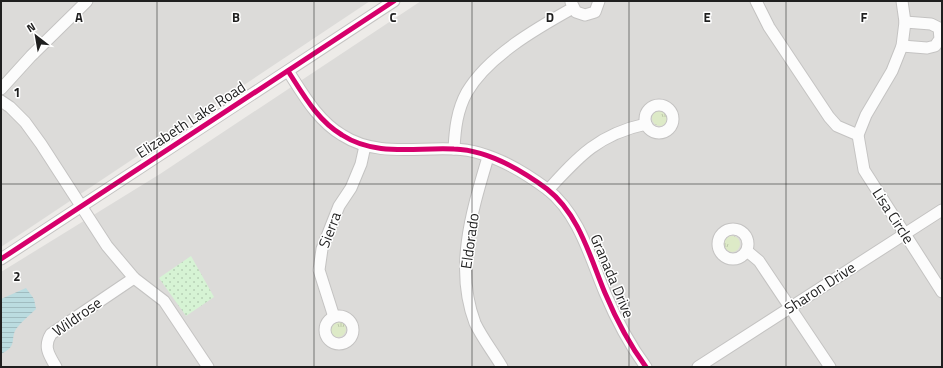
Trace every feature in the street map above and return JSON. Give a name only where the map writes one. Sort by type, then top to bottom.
[{"type":"street","points":[[1,89],[31,56],[87,1]]},
{"type":"street","name":"Elizabeth Lake Road","points":[[1,259],[394,1]]},
{"type":"street","points":[[454,149],[457,116],[467,92],[499,56],[572,5],[580,14],[590,14],[598,8],[599,1]]},
{"type":"street","points":[[756,1],[769,27],[829,117],[837,126],[858,135],[866,116],[892,72],[902,46],[905,22],[902,1]]},
{"type":"street","points":[[902,46],[927,48],[935,46],[940,39],[939,28],[931,24],[905,22]]},
{"type":"street","name":"Granada Drive","points":[[288,71],[313,109],[322,119],[342,135],[365,146],[386,149],[454,149],[471,151],[515,167],[548,190],[564,206],[582,235],[621,328],[646,367]]},
{"type":"street","points":[[1,101],[10,107],[25,122],[41,144],[80,207],[107,246],[134,278],[164,301],[208,367]]},
{"type":"street","points":[[548,190],[587,150],[607,137],[646,124]]},
{"type":"street","name":"Lisa Circle","points":[[858,135],[864,170],[942,292]]},
{"type":"street","name":"Sierra","points":[[334,317],[319,270],[322,249],[339,206],[351,188],[361,164],[365,146]]},
{"type":"street","name":"Eldorado","points":[[488,157],[464,262],[468,302],[476,324],[502,367]]},
{"type":"street","name":"Sharon Drive","points":[[698,367],[942,210]]},
{"type":"street","points":[[747,251],[759,261],[830,367]]},
{"type":"street","name":"Wildrose","points":[[56,367],[46,351],[43,338],[134,278]]},
{"type":"shaded area","points":[[1,1],[370,1],[1,247]]},
{"type":"shaded area","points":[[421,1],[942,1],[942,367],[1,367],[1,272],[160,174]]},
{"type":"green space","points":[[660,110],[667,115],[668,118],[663,125],[660,126],[653,121],[652,118],[657,111]]},
{"type":"green space","points":[[732,236],[739,241],[740,244],[735,251],[732,252],[725,247],[724,244],[729,237]]},
{"type":"green space","points":[[191,256],[214,297],[186,316],[159,278]]},
{"type":"green space","points":[[338,321],[345,326],[346,329],[341,336],[338,337],[331,332],[330,329],[335,322]]},
{"type":"water","points":[[26,288],[34,299],[36,309],[16,329],[12,345],[1,354],[1,299]]},
{"type":"cycle path","points":[[1,259],[394,1]]},
{"type":"cycle path","points":[[288,71],[311,106],[325,122],[333,129],[355,142],[382,149],[467,150],[503,162],[526,174],[547,189],[558,199],[575,223],[623,331],[646,367]]}]
